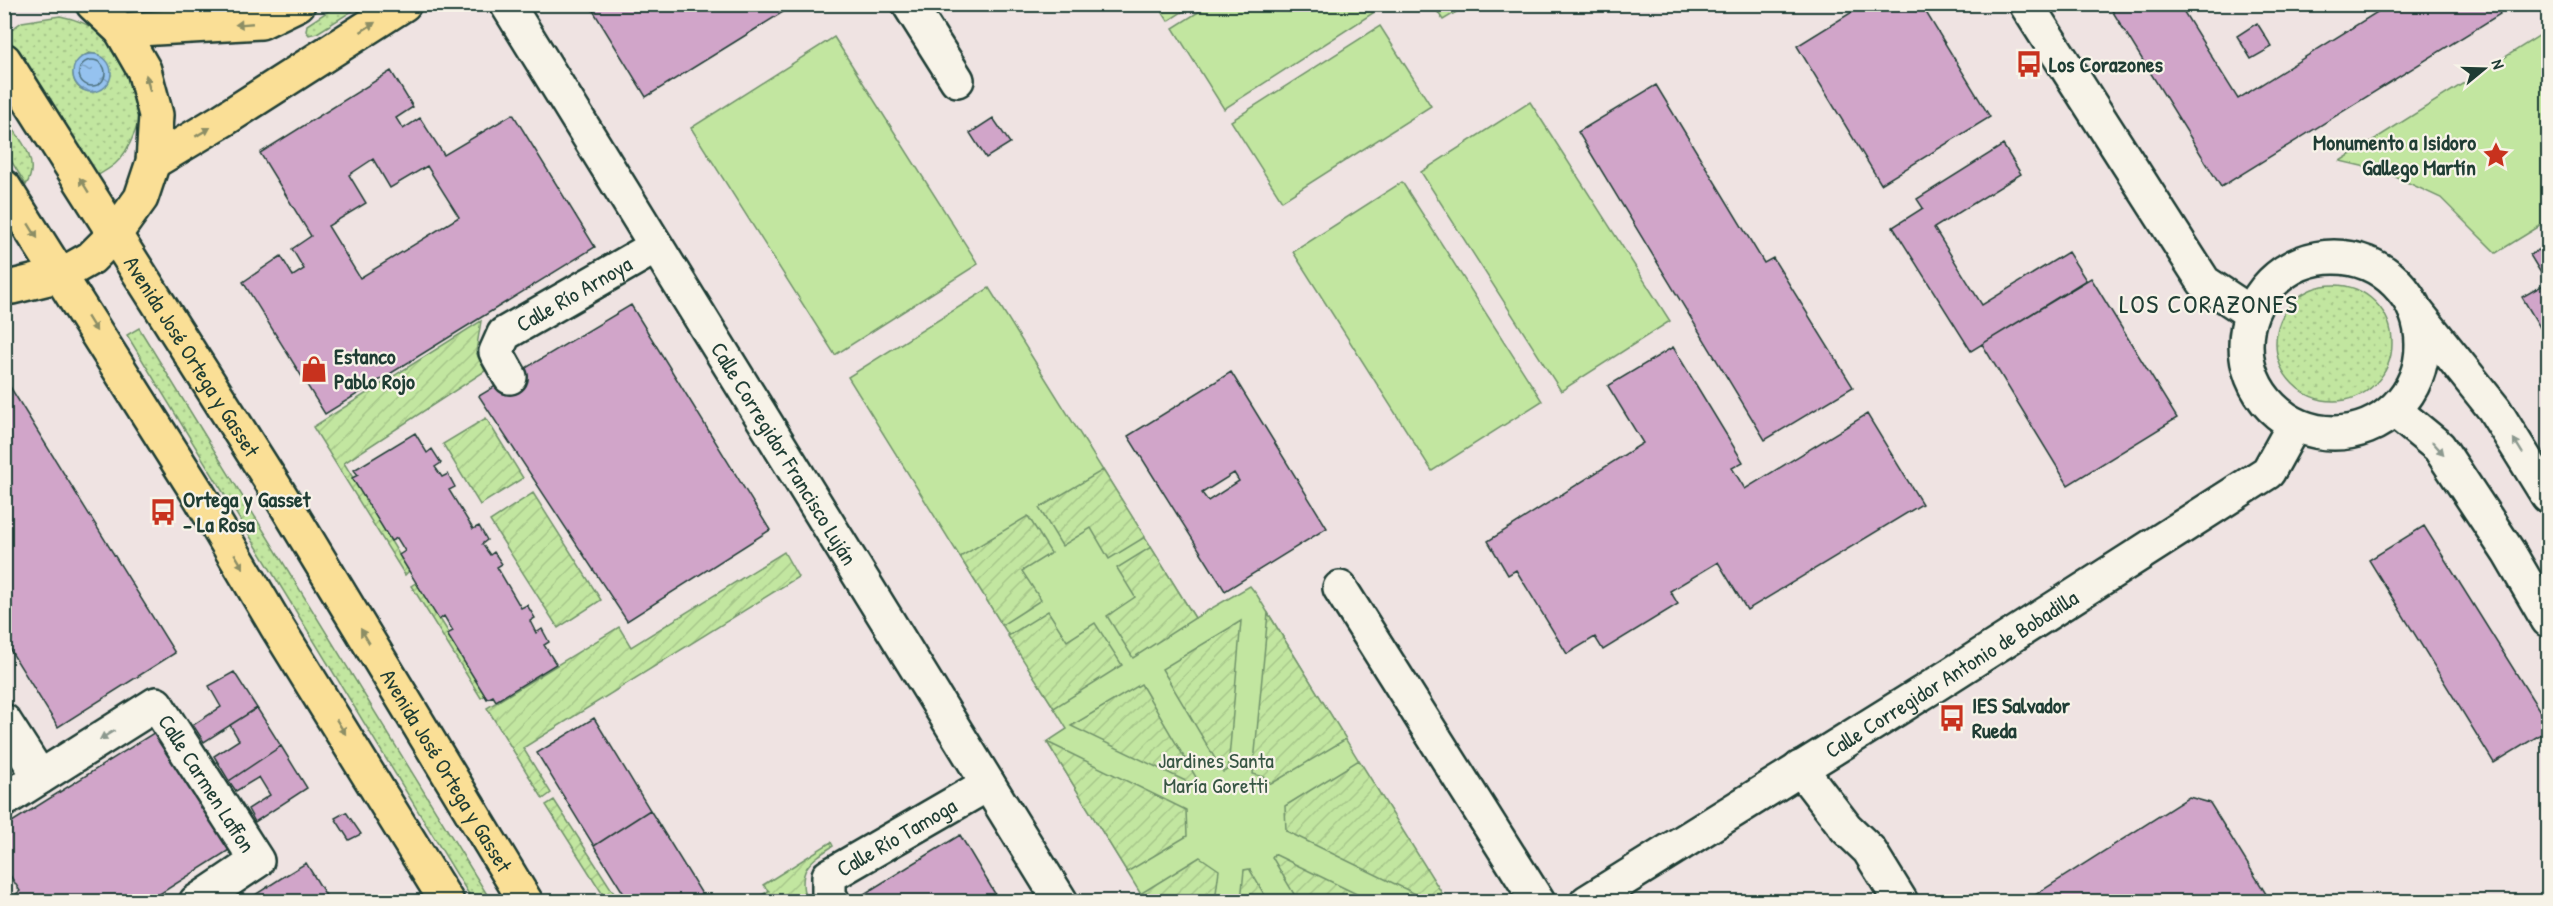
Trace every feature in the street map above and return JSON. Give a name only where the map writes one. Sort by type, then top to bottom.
[{"type":"main road","points":[[4,287],[61,275],[91,258],[115,234],[141,198],[153,162],[156,115],[144,70],[121,30],[93,4]]},
{"type":"main road","points":[[121,30],[261,22],[298,4]]},
{"type":"main road","points":[[153,162],[404,4]]},
{"type":"main road","name":"Avenida José Ortega y Gasset","points":[[4,60],[280,495],[526,902]]},
{"type":"main road","points":[[4,186],[197,492],[277,627],[447,902]]},
{"type":"street","name":"Calle Corregidor Francisco Luján","points":[[507,4],[1061,902]]},
{"type":"street","points":[[909,4],[957,80]]},
{"type":"street","points":[[2026,4],[2204,282],[2251,313]]},
{"type":"street","name":"Calle Río Arnoya","points":[[510,377],[496,352],[504,334],[655,247]]},
{"type":"street","points":[[2415,309],[2422,336],[2421,363],[2411,389],[2394,410],[2372,426],[2346,433],[2319,433],[2294,425],[2273,410],[2257,389],[2247,365],[2245,338],[2251,313],[2264,290],[2283,271],[2308,260],[2334,256],[2359,260],[2382,270],[2401,288],[2494,409],[2548,496]]},
{"type":"street","points":[[2394,410],[2439,447],[2509,554],[2548,620]]},
{"type":"street","name":"Calle Corregidor Antonio de Bobadilla","points":[[1587,902],[1622,892],[1800,768],[1945,679],[2268,472],[2294,425]]},
{"type":"street","points":[[1340,588],[1538,902]]},
{"type":"street","name":"Calle Carmen Laffon","points":[[40,777],[156,704],[257,861],[196,902]]},
{"type":"street","points":[[4,721],[40,777],[4,800]]},
{"type":"street","points":[[1800,768],[1846,828],[1869,850],[1901,902]]},
{"type":"street","name":"Calle Río Tamoga","points":[[833,902],[829,895],[830,876],[988,784]]},
{"type":"green space","points":[[339,4],[362,5],[317,33],[309,35],[306,31],[307,25]]},
{"type":"green space","points":[[1211,4],[1368,5],[1373,13],[1224,109],[1173,28]]},
{"type":"green space","points":[[1158,5],[1193,5],[1168,21]]},
{"type":"green space","points":[[1433,5],[1468,5],[1443,20]]},
{"type":"green space","points":[[60,16],[93,28],[102,34],[116,50],[135,87],[140,113],[130,142],[115,164],[95,177],[5,34],[22,22]],"holes":[[[89,53],[100,55],[106,86],[96,91],[80,88],[75,82],[74,67]]]},
{"type":"green space","points":[[1380,26],[1431,106],[1282,201],[1231,121]]},
{"type":"green space","points":[[2548,30],[2548,221],[2496,253],[2441,198],[2383,171],[2340,161]]},
{"type":"green space","points":[[834,37],[978,264],[835,355],[691,128]]},
{"type":"green space","points":[[1530,102],[1670,321],[1561,391],[1421,172]]},
{"type":"green space","points":[[4,116],[21,140],[30,158],[30,176],[26,185],[5,151]]},
{"type":"green space","points":[[1402,182],[1542,401],[1432,471],[1293,252]]},
{"type":"green space","points":[[2334,285],[2356,289],[2375,302],[2388,321],[2392,343],[2388,365],[2375,384],[2356,397],[2334,401],[2312,397],[2293,384],[2280,365],[2276,343],[2280,321],[2293,302],[2312,289]]},
{"type":"green space","name":"Jardines Santa María Goretti","points":[[989,288],[1195,618],[1250,586],[1257,595],[1445,901],[1145,901],[1047,742],[1067,729],[848,377]]},
{"type":"green space","points":[[481,321],[476,352],[485,371],[344,463],[409,571],[405,575],[313,427]]},
{"type":"green space","points":[[139,328],[491,901],[473,901],[127,335]]},
{"type":"green space","points":[[486,418],[523,478],[480,505],[443,444]]},
{"type":"green space","points":[[1103,470],[1145,537],[1109,559],[1091,528],[1062,546],[1039,508]]},
{"type":"green space","points":[[533,493],[601,600],[558,628],[490,521]]},
{"type":"green space","points":[[1028,516],[1051,553],[1022,571],[1041,600],[1002,625],[960,557]]},
{"type":"green space","points":[[1151,547],[1195,618],[1133,658],[1107,616],[1135,597],[1117,568]]},
{"type":"green space","points":[[784,552],[798,577],[523,748],[551,793],[543,799],[487,708],[619,627],[631,647]]},
{"type":"green space","points":[[417,582],[487,694],[481,698],[411,586]]},
{"type":"green space","points":[[1048,611],[1067,641],[1095,623],[1122,665],[1054,708],[1008,636]]},
{"type":"green space","points":[[1268,613],[1346,739],[1271,784],[1264,777],[1253,774]]},
{"type":"green space","points":[[1241,621],[1228,770],[1223,772],[1162,669]]},
{"type":"green space","points":[[1141,684],[1200,784],[1198,787],[1071,726]]},
{"type":"green space","points":[[1047,742],[1186,810],[1187,836],[1127,872]]},
{"type":"green space","points":[[1359,760],[1445,901],[1430,901],[1286,831],[1285,806]]},
{"type":"green space","points":[[554,800],[619,901],[607,901],[546,805]]},
{"type":"green space","points":[[831,842],[833,846],[811,862],[804,874],[806,901],[751,901],[769,891],[763,885]]},
{"type":"green space","points":[[1274,854],[1371,901],[1298,901],[1272,857]]},
{"type":"green space","points":[[1200,857],[1219,870],[1215,901],[1145,901],[1140,894]]},
{"type":"green space","points":[[1250,869],[1268,901],[1241,901],[1244,870]]},
{"type":"water","points":[[92,54],[106,59],[111,73],[106,87],[92,92],[78,87],[73,73],[78,59]]},
{"type":"building","points":[[589,4],[796,4],[646,97]]},
{"type":"building","points":[[1865,4],[1921,4],[1990,117],[1881,184],[1797,46]]},
{"type":"building","points":[[2108,4],[2179,4],[2238,99],[2390,4],[2495,4],[2500,14],[2221,187]]},
{"type":"building","points":[[2257,23],[2272,47],[2251,59],[2237,36]]},
{"type":"building","points":[[391,71],[413,107],[396,118],[403,129],[420,118],[444,155],[513,114],[595,247],[325,414],[243,282],[281,256],[293,276],[304,269],[292,249],[311,236],[260,153]],"holes":[[[373,159],[390,188],[427,166],[459,217],[360,278],[328,226],[366,203],[349,175]]]},
{"type":"building","points":[[1656,85],[1764,263],[1773,258],[1853,387],[1765,440],[1578,132]]},
{"type":"building","points":[[993,118],[1010,143],[986,158],[970,133]]},
{"type":"building","points":[[2003,145],[2021,174],[1934,228],[1982,305],[2068,252],[2086,280],[1971,351],[1893,227],[1923,208],[1917,199]]},
{"type":"building","points":[[2548,244],[2548,341],[2522,297],[2547,283],[2530,255]]},
{"type":"building","points":[[2091,278],[2177,418],[2068,485],[1982,344]]},
{"type":"building","points":[[631,305],[770,530],[627,621],[479,396]]},
{"type":"building","points":[[1673,347],[1743,462],[1732,468],[1745,489],[1867,414],[1922,504],[1747,610],[1718,562],[1670,591],[1678,604],[1603,650],[1595,637],[1567,654],[1516,570],[1508,575],[1488,541],[1643,443],[1608,386]]},
{"type":"building","points":[[1231,372],[1327,528],[1225,591],[1128,436]],"holes":[[[1234,473],[1239,481],[1208,501],[1202,493]]]},
{"type":"building","points":[[4,377],[175,653],[58,727],[4,640]]},
{"type":"building","points":[[415,433],[427,453],[432,449],[441,463],[435,467],[442,477],[448,474],[455,487],[449,490],[473,529],[479,526],[487,540],[482,544],[490,555],[494,552],[502,564],[497,567],[521,608],[527,605],[535,618],[530,621],[536,633],[542,629],[549,642],[544,645],[556,664],[496,701],[493,696],[487,699],[447,634],[453,631],[444,616],[439,620],[399,555],[405,551],[397,538],[391,541],[352,478],[358,475],[354,470]]},
{"type":"building","points":[[2424,526],[2548,724],[2548,730],[2494,763],[2369,560]]},
{"type":"building","points":[[234,672],[257,708],[204,742],[193,725],[221,707],[209,686]]},
{"type":"building","points":[[257,708],[281,746],[229,781],[214,756],[239,740],[230,725]]},
{"type":"building","points":[[594,718],[650,810],[594,846],[537,753]]},
{"type":"building","points":[[160,729],[234,847],[147,902],[15,902],[12,897],[20,891],[4,866],[4,827]]},
{"type":"building","points":[[281,746],[307,788],[255,822],[248,809],[270,795],[259,777],[236,791],[229,781]]},
{"type":"building","points":[[2189,797],[2210,803],[2271,902],[2024,902]]},
{"type":"building","points":[[650,810],[707,902],[629,902],[594,846]]},
{"type":"building","points":[[346,812],[361,834],[349,840],[335,818]]},
{"type":"building","points":[[960,835],[1000,902],[851,902],[929,854]]},
{"type":"building","points":[[306,863],[330,902],[244,902],[283,877]]},
{"type":"place","name":"Los Corazones","points":[[2029,64]]},
{"type":"place","name":"Monumento a Isidoro Gallego Martín","points":[[2496,155]]},
{"type":"place","name":"Estanco Pablo Rojo","points":[[314,369]]},
{"type":"place","name":"Ortega y Gasset - La Rosa","points":[[163,512]]},
{"type":"place","name":"IES Salvador Rueda","points":[[1952,718]]},
{"type":"district","name":"LOS CORAZONES","points":[[2209,304]]}]
